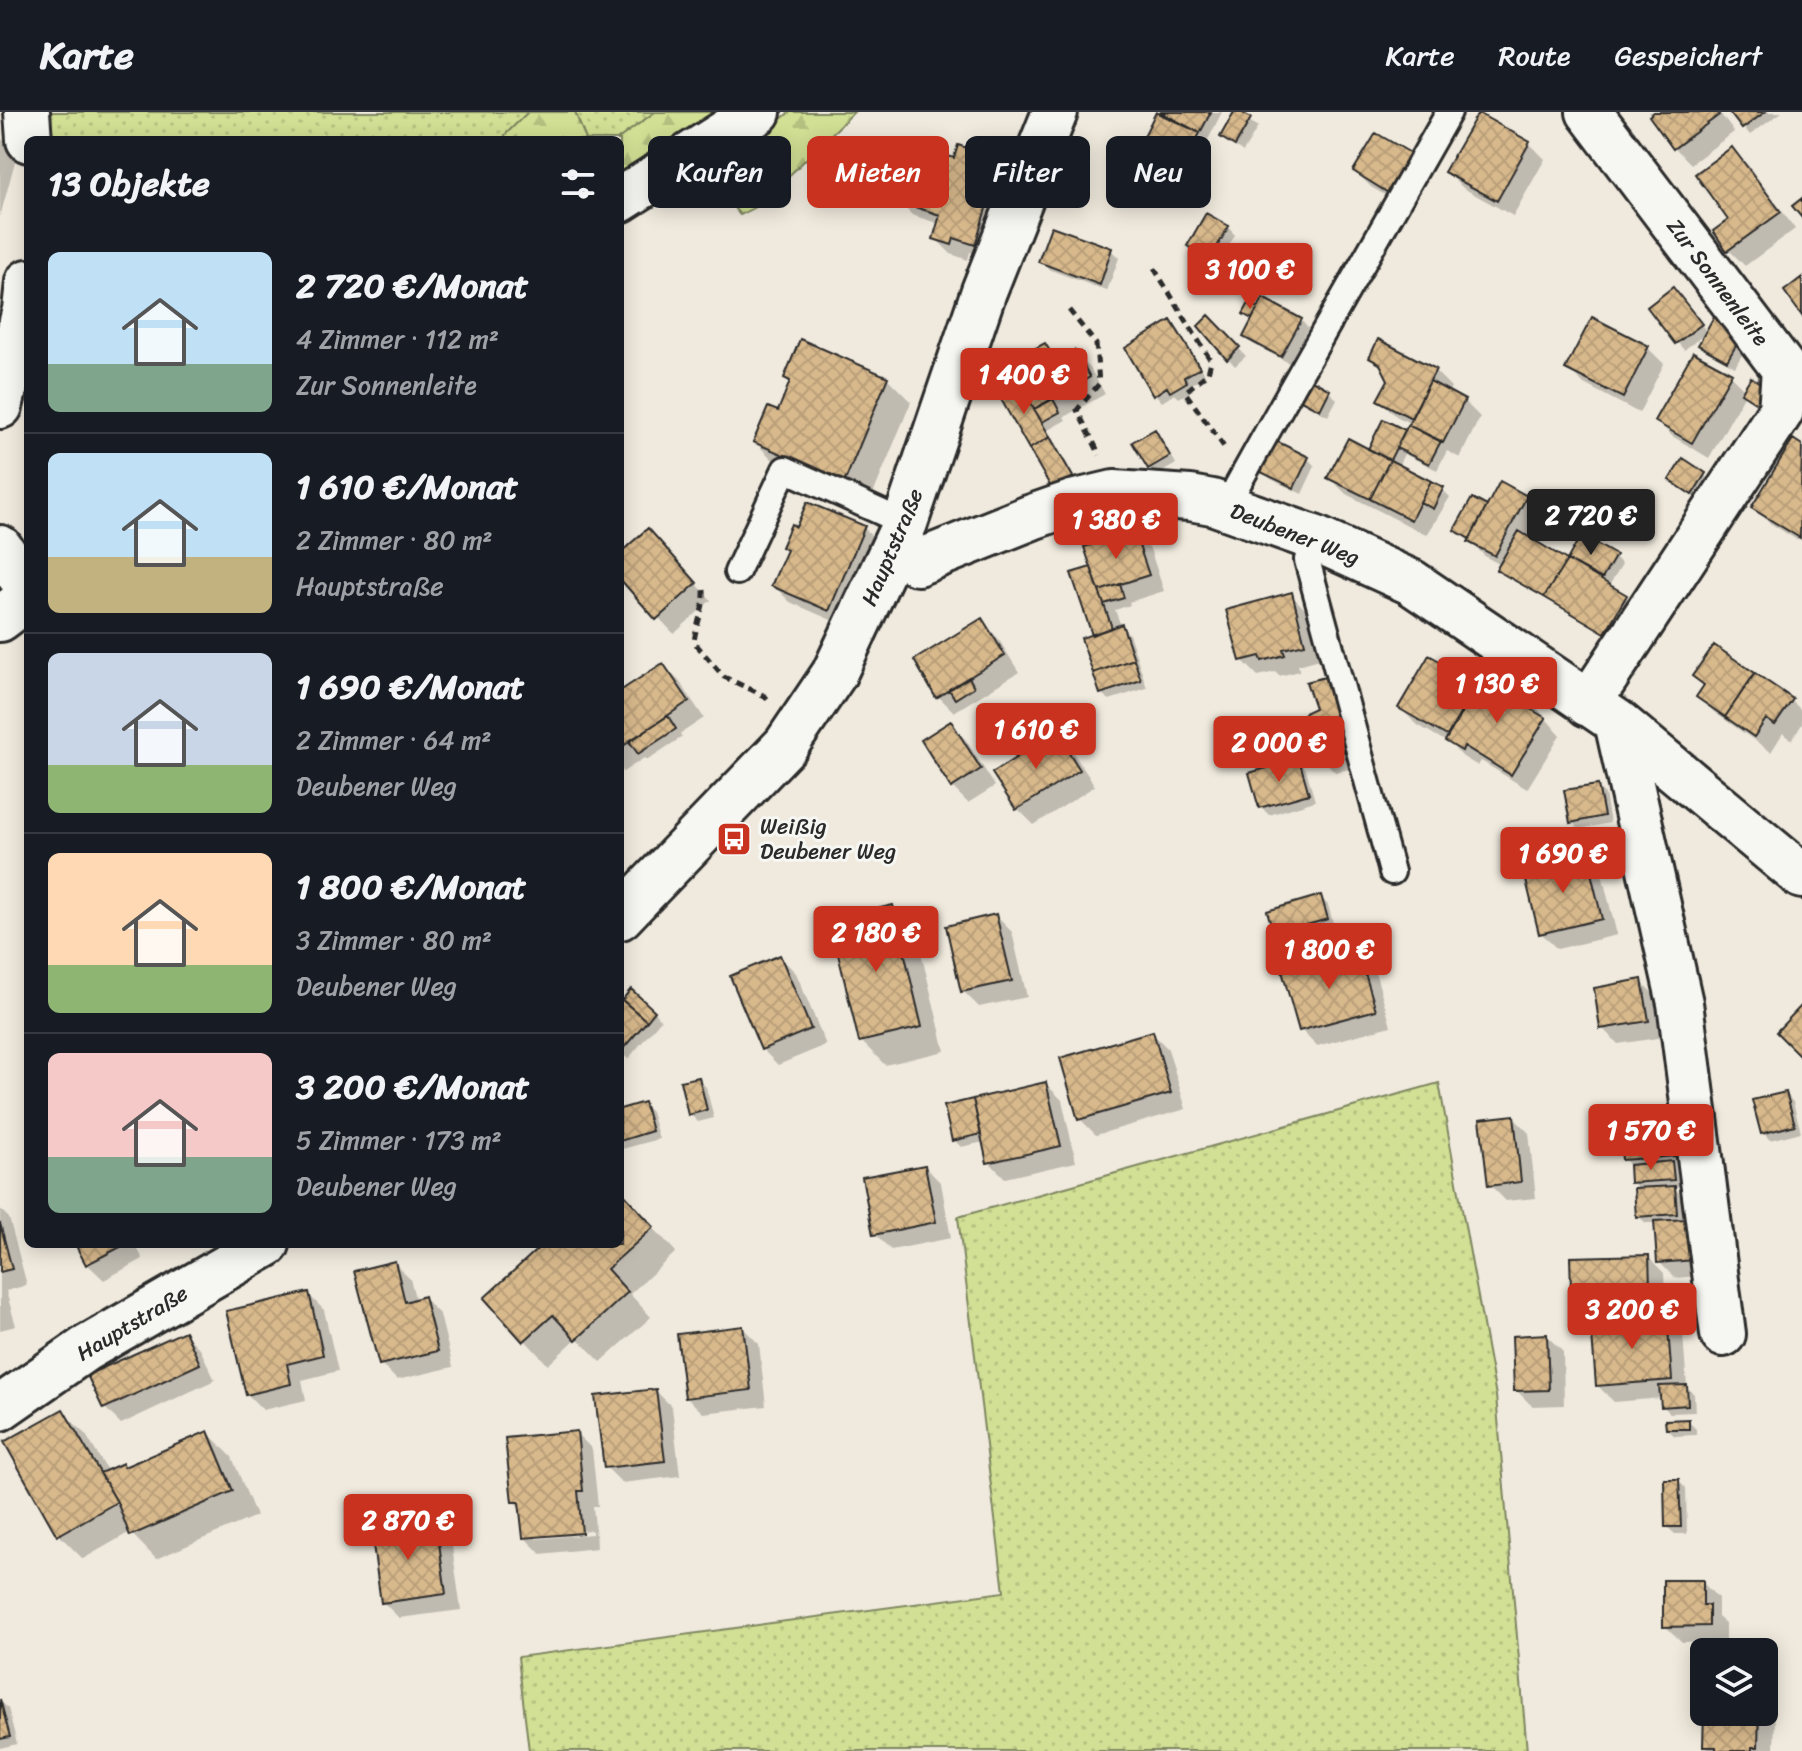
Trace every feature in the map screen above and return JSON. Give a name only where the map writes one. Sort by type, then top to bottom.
[{"type":"street","points":[[27,112],[29,136]]},
{"type":"street","points":[[624,197],[758,112]]},
{"type":"street","name":"Hauptstraße","points":[[624,913],[786,745],[834,674],[899,537],[984,291],[1055,112]]},
{"type":"street","name":"Zur Sonnenleite","points":[[1589,112],[1784,369],[1781,411],[1602,713]]},
{"type":"street","points":[[0,406],[24,314]]},
{"type":"street","name":"Deubener Weg","points":[[899,537],[917,563],[1045,512],[1114,493],[1190,498],[1314,538],[1411,582],[1602,713],[1802,876]]},
{"type":"street","points":[[0,548],[24,581]]},
{"type":"street","points":[[0,619],[24,601]]},
{"type":"street","points":[[1602,713],[1680,1003],[1723,1334]]},
{"type":"street","name":"Hauptstraße","points":[[0,1408],[85,1349],[260,1248]]},
{"type":"lane","points":[[1228,508],[1237,486],[1449,112]]},
{"type":"lane","points":[[737,572],[785,469],[899,537]]},
{"type":"lane","points":[[1314,538],[1307,560],[1392,872]]},
{"type":"path","points":[[1154,268],[1211,361],[1208,373],[1185,392],[1224,447],[1221,458]]},
{"type":"path","points":[[1069,310],[1096,344],[1099,384],[1077,410],[1103,461]]},
{"type":"path","points":[[704,590],[705,603],[695,626],[694,642],[724,677],[765,696],[770,702]]},
{"type":"green space","points":[[41,112],[528,112],[505,136],[50,136]]},
{"type":"green space","points":[[528,112],[575,112],[584,136],[505,136]]},
{"type":"green space","points":[[575,112],[655,112],[622,136],[584,136]]},
{"type":"green space","points":[[655,112],[737,112],[701,136],[648,136],[648,171],[624,186],[624,136]]},
{"type":"green space","points":[[790,112],[854,112],[829,136],[807,136],[807,158],[791,174],[791,136],[759,136]]},
{"type":"green space","points":[[734,208],[754,208],[740,215]]},
{"type":"green space","points":[[1439,1083],[1496,1396],[1527,1751],[529,1751],[518,1657],[1004,1592],[958,1217]]},
{"type":"building","points":[[1156,112],[1200,133],[1198,136],[1144,136]]},
{"type":"building","points":[[1160,112],[1211,112],[1200,133]]},
{"type":"building","points":[[1234,112],[1251,118],[1235,146],[1220,137]]},
{"type":"building","points":[[1654,112],[1717,112],[1719,115],[1673,149],[1649,116]]},
{"type":"building","points":[[1729,112],[1765,112],[1742,129]]},
{"type":"building","points":[[1478,113],[1530,142],[1497,201],[1444,172]]},
{"type":"building","points":[[1376,133],[1414,155],[1390,194],[1353,171]]},
{"type":"building","points":[[958,145],[965,147],[965,208],[986,208],[975,245],[954,238],[952,245],[933,239],[940,215],[918,208],[949,208],[949,156],[954,158]]},
{"type":"building","points":[[1732,147],[1781,212],[1727,251],[1713,231],[1728,220],[1695,174]]},
{"type":"building","points":[[1802,198],[1802,218],[1792,206]]},
{"type":"building","points":[[1206,213],[1229,226],[1210,259],[1187,246]]},
{"type":"building","points":[[1051,226],[1112,248],[1100,285],[1038,262]]},
{"type":"building","points":[[1802,277],[1802,316],[1784,291]]},
{"type":"building","points":[[1673,287],[1702,324],[1675,344],[1647,307]]},
{"type":"building","points":[[1263,298],[1302,319],[1281,357],[1243,337]]},
{"type":"building","points":[[1249,303],[1258,308],[1252,319],[1243,314]]},
{"type":"building","points":[[1716,313],[1745,330],[1727,361],[1698,345]]},
{"type":"building","points":[[1209,315],[1240,347],[1227,360],[1198,326]]},
{"type":"building","points":[[1592,317],[1649,346],[1623,398],[1565,369]]},
{"type":"building","points":[[1171,320],[1200,368],[1184,377],[1187,382],[1170,392],[1167,387],[1153,396],[1125,348]]},
{"type":"building","points":[[800,339],[888,377],[845,481],[753,442],[768,407],[778,411],[790,381],[784,378]]},
{"type":"building","points":[[1378,339],[1436,369],[1411,418],[1377,400],[1388,380],[1380,364],[1369,358]]},
{"type":"building","points":[[1045,343],[1056,361],[1032,374],[1021,356]]},
{"type":"building","points":[[1075,350],[1090,377],[1034,409],[1019,382]]},
{"type":"building","points":[[1693,352],[1732,373],[1692,443],[1654,421]]},
{"type":"building","points":[[1751,377],[1769,389],[1758,404],[1741,393]]},
{"type":"building","points":[[1310,379],[1330,390],[1320,410],[1299,399]]},
{"type":"building","points":[[1430,381],[1465,400],[1443,443],[1408,425]]},
{"type":"building","points":[[1019,382],[1050,437],[1029,449],[998,394]]},
{"type":"building","points":[[1053,399],[1060,412],[1042,422],[1034,409]]},
{"type":"building","points":[[1383,419],[1405,430],[1390,460],[1368,449]]},
{"type":"building","points":[[1408,425],[1441,441],[1429,464],[1396,448]]},
{"type":"building","points":[[1155,429],[1170,456],[1148,469],[1132,442]]},
{"type":"building","points":[[1050,437],[1073,477],[1052,489],[1029,449]]},
{"type":"building","points":[[1348,438],[1390,460],[1370,499],[1327,478]]},
{"type":"building","points":[[1793,439],[1802,445],[1800,538],[1751,508]]},
{"type":"building","points":[[1276,441],[1309,457],[1294,488],[1261,472]]},
{"type":"building","points":[[1683,458],[1706,473],[1692,495],[1669,480]]},
{"type":"building","points":[[1390,460],[1431,481],[1411,520],[1370,499]]},
{"type":"building","points":[[1431,481],[1444,487],[1433,509],[1420,502]]},
{"type":"building","points":[[1500,481],[1527,496],[1495,556],[1468,542]]},
{"type":"building","points":[[1472,498],[1487,506],[1470,539],[1454,530]]},
{"type":"building","points":[[807,502],[865,526],[829,611],[771,586],[787,550],[781,547],[791,524],[796,527]]},
{"type":"building","points":[[648,528],[697,583],[656,620],[624,584],[624,549]]},
{"type":"building","points":[[1134,531],[1149,575],[1099,591],[1084,547]]},
{"type":"building","points":[[1519,531],[1567,560],[1544,597],[1496,570]]},
{"type":"building","points":[[1581,535],[1616,555],[1602,579],[1567,560]]},
{"type":"building","points":[[1567,560],[1627,595],[1605,633],[1544,597]]},
{"type":"building","points":[[1091,567],[1112,628],[1092,635],[1071,573]]},
{"type":"building","points":[[1120,584],[1124,598],[1104,604],[1099,591]]},
{"type":"building","points":[[1292,592],[1305,644],[1283,649],[1285,655],[1262,661],[1260,656],[1240,661],[1226,610]]},
{"type":"building","points":[[982,618],[1005,655],[936,698],[914,660]]},
{"type":"building","points":[[1122,624],[1134,659],[1093,673],[1081,638]]},
{"type":"building","points":[[1714,645],[1755,673],[1725,717],[1696,697],[1704,685],[1692,676]]},
{"type":"building","points":[[1429,655],[1478,683],[1447,736],[1398,708]]},
{"type":"building","points":[[1134,659],[1141,680],[1100,694],[1093,673]]},
{"type":"building","points":[[663,663],[689,701],[624,745],[624,688]]},
{"type":"building","points":[[1755,673],[1793,699],[1775,725],[1766,719],[1754,737],[1725,717]]},
{"type":"building","points":[[969,677],[974,687],[955,699],[949,689]]},
{"type":"building","points":[[1325,677],[1346,751],[1317,756],[1304,713],[1315,708],[1306,682]]},
{"type":"building","points":[[1498,678],[1532,699],[1527,707],[1546,718],[1511,775],[1464,746],[1462,751],[1445,741],[1482,680],[1493,687]]},
{"type":"building","points":[[668,716],[676,729],[638,754],[629,741]]},
{"type":"building","points":[[951,721],[981,769],[951,788],[921,740]]},
{"type":"building","points":[[1056,732],[1080,770],[1016,810],[992,773]]},
{"type":"building","points":[[1299,759],[1309,794],[1259,808],[1249,773]]},
{"type":"building","points":[[1598,785],[1604,816],[1570,823],[1564,790]]},
{"type":"building","points":[[1587,856],[1602,919],[1539,934],[1524,872]]},
{"type":"building","points":[[1321,895],[1328,919],[1274,934],[1267,911]]},
{"type":"building","points":[[893,905],[922,1027],[859,1042],[830,920]]},
{"type":"building","points":[[996,914],[1012,981],[961,992],[946,926]]},
{"type":"building","points":[[1308,925],[1314,945],[1276,956],[1270,936]]},
{"type":"building","points":[[1358,950],[1376,1010],[1299,1031],[1282,971]]},
{"type":"building","points":[[780,955],[811,1029],[761,1050],[730,976]]},
{"type":"building","points":[[1642,979],[1649,1021],[1600,1029],[1594,988]]},
{"type":"building","points":[[631,989],[655,1011],[647,1021],[624,1002]]},
{"type":"building","points":[[624,1001],[647,1021],[624,1047]]},
{"type":"building","points":[[1802,1005],[1802,1058],[1776,1032]]},
{"type":"building","points":[[1153,1031],[1171,1093],[1078,1120],[1060,1058]]},
{"type":"building","points":[[699,1077],[707,1110],[688,1115],[680,1081]]},
{"type":"building","points":[[1046,1082],[1061,1146],[987,1163],[973,1099]]},
{"type":"building","points":[[1786,1092],[1795,1125],[1761,1134],[1752,1100]]},
{"type":"building","points":[[973,1099],[981,1134],[952,1141],[944,1106]]},
{"type":"building","points":[[644,1102],[652,1131],[624,1140],[624,1108]]},
{"type":"building","points":[[1687,1108],[1690,1155],[1622,1160],[1618,1113]]},
{"type":"building","points":[[1514,1115],[1521,1182],[1488,1186],[1480,1119]]},
{"type":"building","points":[[1672,1161],[1674,1180],[1630,1183],[1629,1165]]},
{"type":"building","points":[[925,1165],[936,1222],[873,1235],[862,1177]]},
{"type":"building","points":[[1675,1186],[1677,1214],[1636,1217],[1634,1188]]},
{"type":"building","points":[[624,1194],[654,1227],[607,1269],[628,1292],[576,1340],[553,1315],[523,1342],[484,1298],[539,1248],[624,1248]]},
{"type":"building","points":[[1704,1218],[1708,1259],[1657,1263],[1654,1221]]},
{"type":"building","points":[[0,1223],[12,1269],[0,1272]]},
{"type":"building","points":[[77,1248],[118,1248],[86,1265]]},
{"type":"building","points":[[1649,1255],[1651,1318],[1572,1320],[1570,1257]]},
{"type":"building","points":[[395,1261],[405,1302],[424,1296],[438,1351],[379,1365],[354,1271]]},
{"type":"building","points":[[309,1292],[323,1355],[287,1364],[291,1384],[246,1395],[226,1311]]},
{"type":"building","points":[[1667,1316],[1672,1380],[1596,1386],[1591,1322]]},
{"type":"building","points":[[743,1326],[751,1390],[685,1398],[677,1334]]},
{"type":"building","points":[[185,1331],[200,1364],[103,1409],[87,1375]]},
{"type":"building","points":[[1547,1334],[1549,1390],[1514,1391],[1512,1336]]},
{"type":"building","points":[[1687,1385],[1688,1405],[1661,1407],[1659,1386]]},
{"type":"building","points":[[656,1389],[665,1461],[604,1468],[595,1396]]},
{"type":"building","points":[[63,1409],[117,1502],[57,1536],[4,1442]]},
{"type":"building","points":[[1689,1419],[1689,1429],[1666,1429],[1665,1420]]},
{"type":"building","points":[[208,1431],[233,1491],[130,1536],[117,1502],[100,1473],[123,1463],[124,1467]]},
{"type":"building","points":[[577,1431],[583,1491],[578,1491],[582,1533],[523,1538],[519,1502],[512,1502],[505,1438]]},
{"type":"building","points":[[1664,1479],[1679,1479],[1681,1527],[1665,1527]]},
{"type":"building","points":[[436,1521],[446,1594],[381,1603],[371,1530]]},
{"type":"building","points":[[1663,1580],[1703,1580],[1703,1605],[1709,1605],[1709,1626],[1663,1627]]},
{"type":"building","points":[[0,1699],[10,1737],[0,1739]]},
{"type":"building","points":[[1704,1726],[1759,1726],[1758,1747],[1752,1747],[1752,1751],[1716,1751],[1716,1747],[1703,1747]]},
{"type":"place","name":"Weißig Deubener Weg","points":[[734,839]]}]
